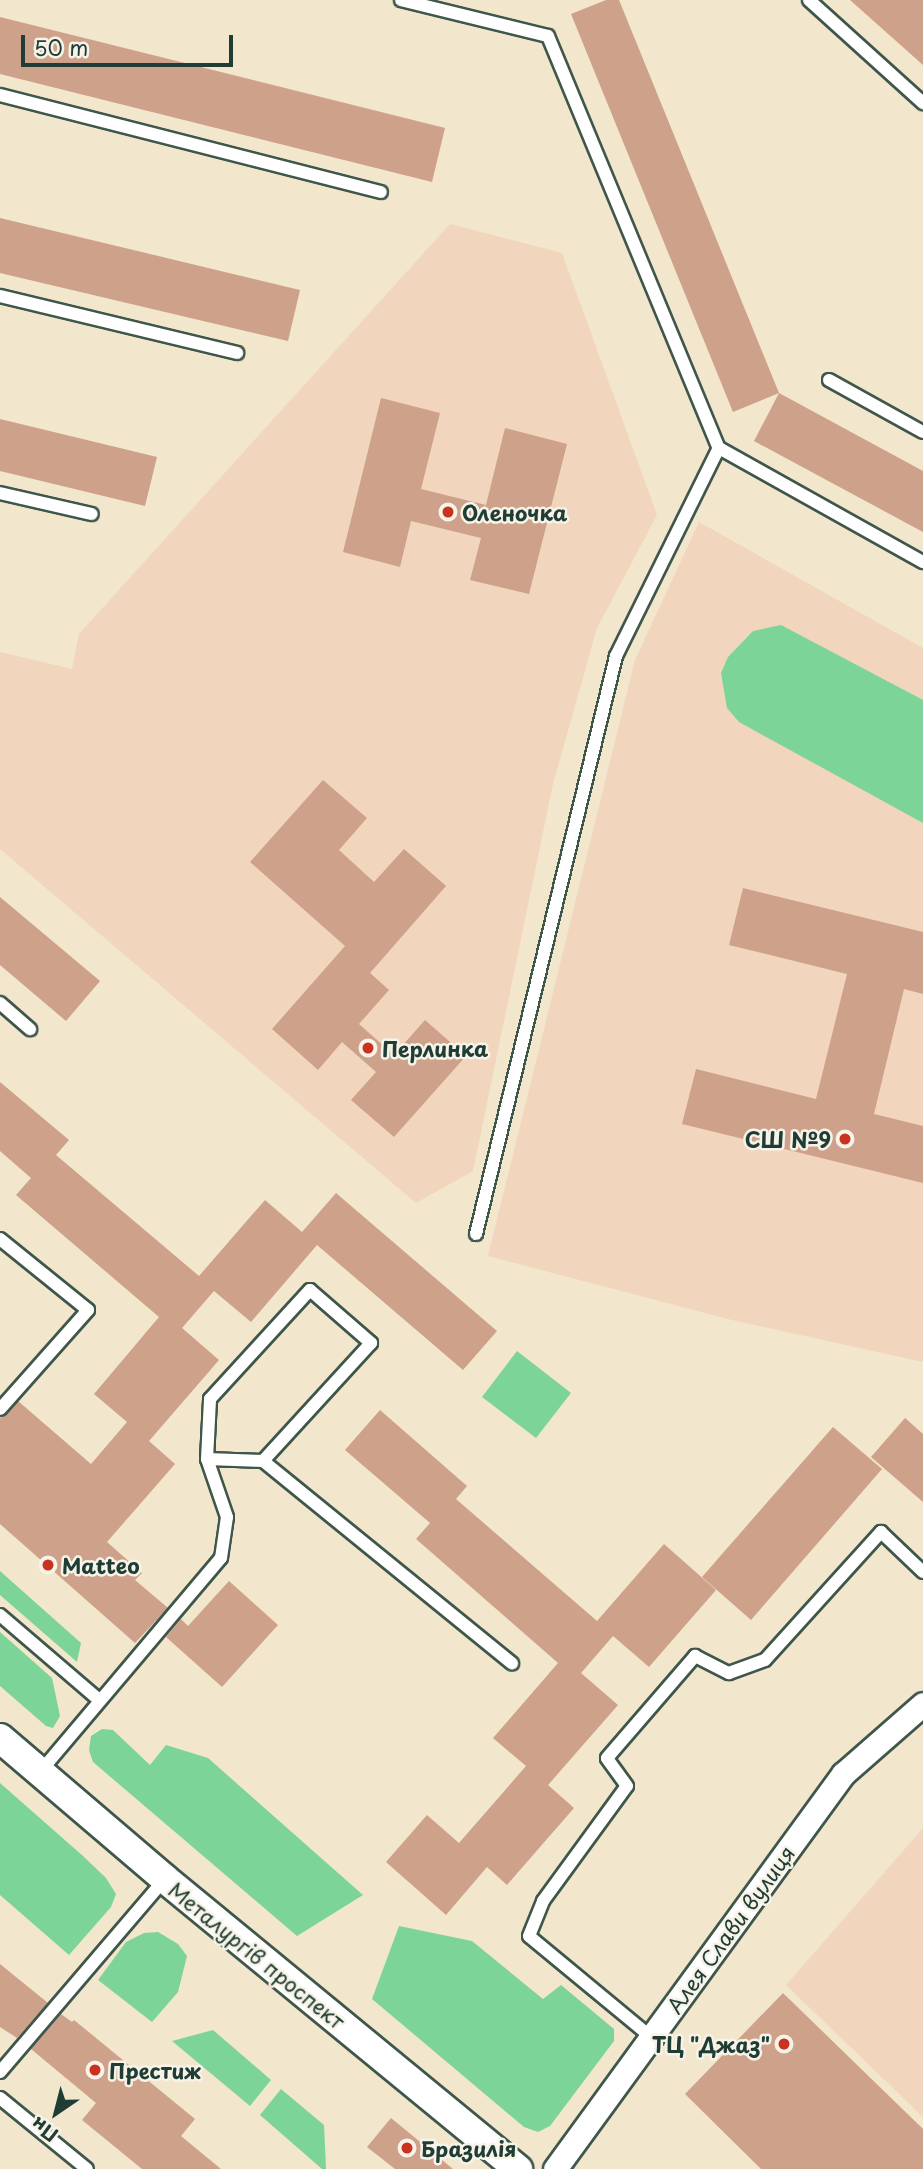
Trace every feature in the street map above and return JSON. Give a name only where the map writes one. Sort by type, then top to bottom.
[{"type":"street","name":"Алея Слави вулиця","points":[[555,2169],[843,1774],[923,1704]]},
{"type":"street","name":"Металургів проспект","points":[[0,1738],[165,1880],[518,2169]]},
{"type":"lane","points":[[401,0],[548,36],[719,448],[923,562]]},
{"type":"lane","points":[[809,0],[923,103]]},
{"type":"lane","points":[[0,95],[381,192]]},
{"type":"lane","points":[[0,296],[237,353]]},
{"type":"lane","points":[[829,380],[923,432]]},
{"type":"lane","points":[[476,1234],[616,656],[719,448]]},
{"type":"lane","points":[[0,493],[92,514]]},
{"type":"lane","points":[[0,1003],[30,1029]]},
{"type":"lane","points":[[0,1239],[88,1310],[0,1409]]},
{"type":"lane","points":[[40,1773],[220,1558],[227,1517],[207,1459],[210,1399],[310,1290],[371,1343],[263,1461]]},
{"type":"lane","points":[[207,1459],[263,1461],[512,1663]]},
{"type":"lane","points":[[651,2037],[529,1936],[543,1901],[627,1786],[607,1758],[695,1657],[729,1673],[765,1660],[881,1532],[923,1573]]},
{"type":"lane","points":[[0,1615],[99,1700]]},
{"type":"lane","points":[[0,2072],[165,1880]]},
{"type":"lane","points":[[0,2098],[87,2169]]},
{"type":"shaded area","points":[[450,224],[562,253],[657,515],[597,628],[553,784],[473,1171],[416,1203],[0,849],[0,652],[72,669],[79,634]]},
{"type":"shaded area","points":[[699,522],[923,648],[923,1362],[732,1320],[488,1256],[635,660]]},
{"type":"shaded area","points":[[923,1828],[923,2117],[786,1985]]},
{"type":"green space","points":[[781,625],[923,700],[923,823],[739,722],[727,708],[721,673],[728,657],[753,631]]},
{"type":"green space","points":[[517,1351],[571,1393],[536,1438],[482,1397]]},
{"type":"green space","points":[[0,1571],[81,1643],[77,1662],[0,1595]]},
{"type":"green space","points":[[0,1632],[52,1678],[60,1716],[53,1728],[46,1726],[0,1686]]},
{"type":"green space","points":[[102,1729],[113,1730],[150,1765],[166,1745],[208,1758],[363,1895],[297,1936],[93,1762],[89,1750],[91,1736]]},
{"type":"green space","points":[[0,1783],[106,1878],[116,1894],[111,1907],[69,1955],[0,1895]]},
{"type":"green space","points":[[399,1926],[472,1941],[543,1999],[561,1985],[614,2029],[614,2041],[550,2126],[538,2132],[524,2127],[372,1999]]},
{"type":"green space","points":[[158,1932],[178,1944],[187,1956],[178,1992],[152,2022],[98,1980],[126,1942],[144,1933]]},
{"type":"green space","points":[[213,2030],[271,2080],[250,2106],[172,2041]]},
{"type":"green space","points":[[281,2089],[324,2125],[326,2169],[322,2169],[260,2115]]},
{"type":"building","points":[[606,0],[619,0],[779,393],[733,412],[571,14]]},
{"type":"building","points":[[850,0],[923,0],[923,65]]},
{"type":"building","points":[[0,17],[445,128],[432,182],[0,74]]},
{"type":"building","points":[[0,218],[300,290],[288,341],[0,273]]},
{"type":"building","points":[[779,393],[923,471],[923,532],[754,441]]},
{"type":"building","points":[[381,398],[440,413],[421,489],[486,505],[505,428],[567,444],[529,594],[470,580],[481,538],[411,521],[400,567],[343,552]]},
{"type":"building","points":[[0,419],[157,457],[145,506],[0,471]]},
{"type":"building","points":[[323,780],[367,818],[339,850],[374,882],[404,849],[446,886],[370,973],[389,990],[359,1024],[394,1055],[425,1020],[466,1056],[394,1137],[351,1100],[376,1072],[342,1042],[318,1070],[272,1029],[345,946],[250,862]]},
{"type":"building","points":[[743,888],[923,932],[923,994],[904,989],[874,1114],[923,1126],[923,1183],[682,1124],[696,1069],[816,1099],[847,974],[729,945]]},
{"type":"building","points":[[0,897],[100,981],[66,1021],[0,965]]},
{"type":"building","points":[[0,1082],[69,1140],[56,1155],[199,1276],[265,1200],[302,1232],[336,1193],[497,1331],[463,1370],[317,1245],[251,1322],[214,1291],[182,1328],[219,1360],[149,1441],[175,1464],[107,1542],[142,1573],[135,1580],[168,1608],[135,1643],[0,1524],[0,1418],[18,1401],[91,1464],[127,1422],[94,1394],[159,1317],[16,1195],[31,1178],[0,1151]]},
{"type":"building","points":[[380,1410],[467,1486],[456,1499],[597,1621],[664,1544],[716,1590],[649,1667],[613,1636],[581,1673],[618,1705],[548,1785],[574,1808],[507,1885],[487,1867],[446,1915],[386,1862],[427,1815],[459,1843],[526,1766],[493,1738],[558,1663],[416,1539],[430,1523],[345,1450]]},
{"type":"building","points":[[905,1418],[923,1434],[923,1502],[871,1457]]},
{"type":"building","points":[[833,1427],[882,1469],[751,1620],[702,1577]]},
{"type":"building","points":[[229,1581],[278,1625],[222,1687],[166,1637],[181,1619],[188,1626]]},
{"type":"building","points":[[0,1964],[48,2003],[17,2038],[0,2027]]},
{"type":"building","name":"ТЦ \"Джаз\"","points":[[783,1993],[923,2129],[923,2169],[761,2169],[685,2094]]},
{"type":"building","points":[[61,2014],[72,2022],[74,2020],[195,2119],[181,2136],[221,2169],[142,2169],[82,2120],[96,2103],[31,2049]]},
{"type":"building","points":[[391,2118],[453,2169],[395,2169],[367,2147]]},
{"type":"place","name":"Оленочка","points":[[448,512]]},
{"type":"place","name":"Перлинка","points":[[368,1048]]},
{"type":"place","name":"СШ №9","points":[[845,1139]]},
{"type":"place","name":"Matteo","points":[[48,1565]]},
{"type":"place","name":"ТЦ \"Джаз\"","points":[[784,2044]]},
{"type":"place","name":"Престиж","points":[[95,2070]]},
{"type":"place","name":"Бразилія","points":[[407,2148]]}]
